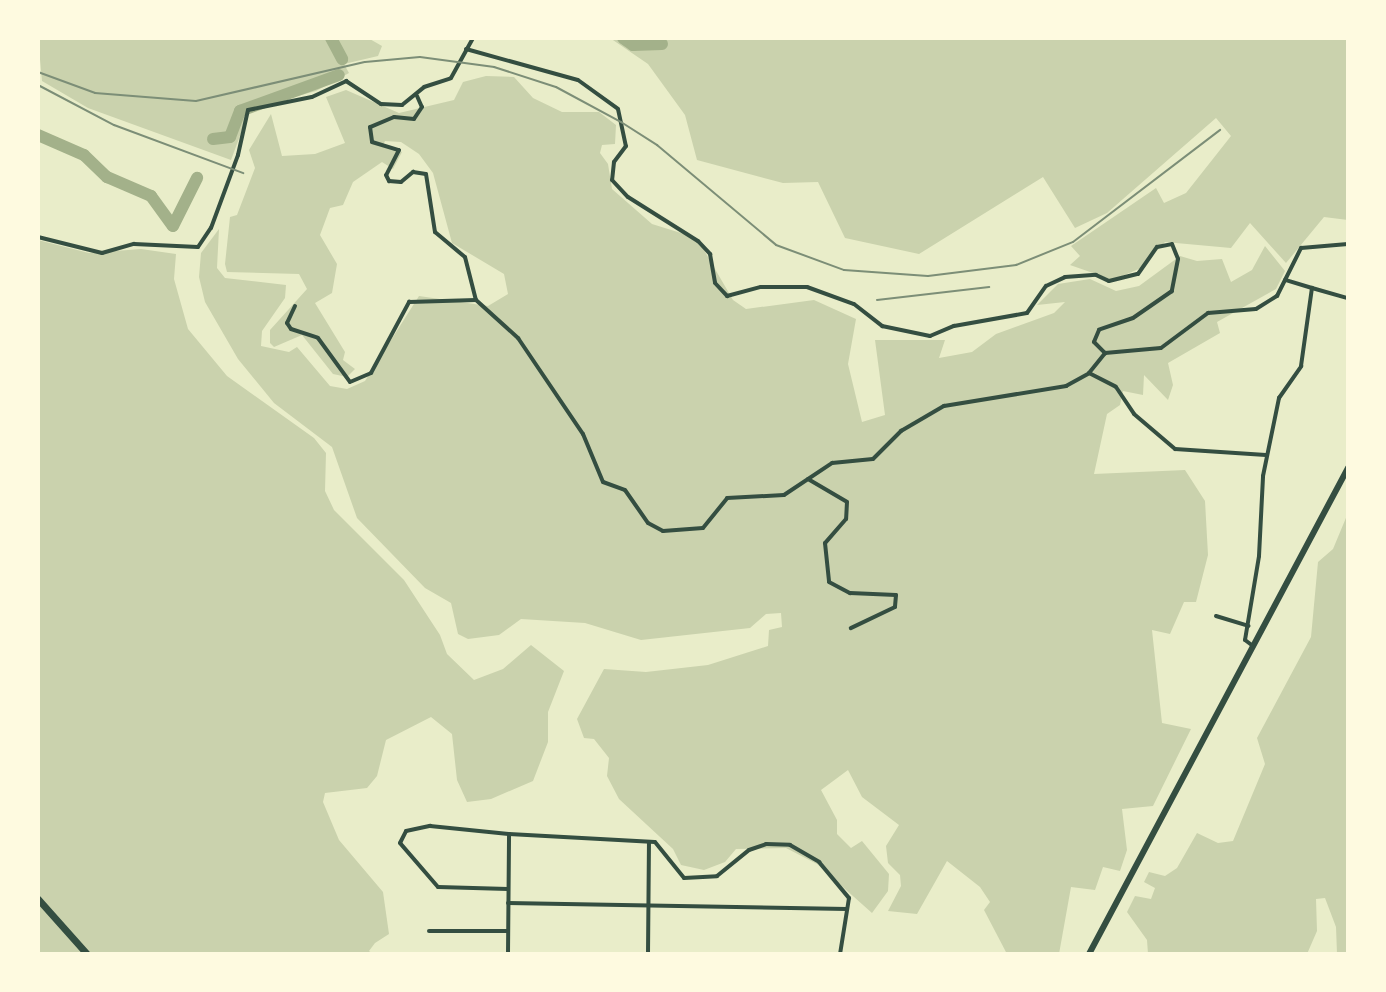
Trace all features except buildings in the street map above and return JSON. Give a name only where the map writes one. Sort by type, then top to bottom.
[{"type":"highway","points":[[38,899],[87,954]]},
{"type":"main road","points":[[1089,954],[1348,468]]},
{"type":"street","points":[[38,237],[102,253],[134,244],[198,247],[211,228],[238,155],[248,110],[312,97],[346,81],[381,104],[402,105],[417,96],[424,87],[451,78],[473,38]]},
{"type":"street","points":[[833,38],[858,38]]},
{"type":"street","points":[[466,49],[578,80],[618,109],[626,146],[614,162],[612,180],[628,197],[704,247],[715,283],[727,296],[761,287],[807,287],[854,304],[882,326],[930,336],[954,326],[1027,313],[1046,286],[1065,277],[1096,275],[1109,281],[1138,274],[1157,247],[1172,244],[1178,259],[1172,291],[1133,318],[1099,330],[1094,342],[1105,353]]},
{"type":"street","points":[[417,96],[422,107],[419,116],[376,121],[368,138],[399,150],[386,175],[389,181],[401,182],[413,172],[426,174],[435,232],[465,257],[476,300],[518,338],[583,434],[603,482],[632,495],[654,527],[703,528],[727,498],[784,495],[832,463],[873,459],[901,431],[944,406],[1066,386],[1089,373],[1105,353],[1161,348],[1208,313],[1267,304],[1285,280],[1301,248],[1348,244]]},
{"type":"street","points":[[1285,280],[1348,298]]},
{"type":"street","points":[[1253,646],[1245,640],[1266,455],[1279,398],[1301,366],[1312,288]]},
{"type":"street","points":[[295,306],[287,323],[291,329],[318,338],[350,382],[371,373],[414,298],[453,304],[476,300]]},
{"type":"street","points":[[1089,373],[1116,387],[1134,414],[1175,449],[1266,455]]},
{"type":"street","points":[[808,479],[847,502],[846,519],[825,543],[829,582],[850,593],[896,595],[895,607],[851,628]]},
{"type":"street","points":[[1216,616],[1248,626]]},
{"type":"street","points":[[508,889],[438,887],[400,843],[406,831],[430,826],[649,842],[667,851],[684,878],[717,876],[749,850],[790,845],[843,885],[847,909],[840,954]]},
{"type":"street","points":[[508,954],[509,834]]},
{"type":"street","points":[[648,954],[649,842]]},
{"type":"street","points":[[508,903],[847,909]]},
{"type":"street","points":[[429,931],[508,931]]},
{"type":"street","points":[[903,954],[945,954]]},
{"type":"green space","points":[[38,38],[368,38],[382,46],[378,56],[344,64],[349,73],[316,91],[250,109],[231,160],[88,108],[42,81]]},
{"type":"green space","points":[[610,38],[1348,38],[1348,220],[1324,217],[1286,263],[1250,223],[1231,248],[1165,242],[1141,268],[1113,280],[1070,265],[1080,256],[1071,246],[1156,188],[1164,203],[1186,193],[1231,136],[1216,118],[1107,213],[1075,228],[1043,177],[919,254],[845,238],[818,182],[783,183],[697,160],[685,115],[648,64]]},
{"type":"green space","points":[[486,76],[514,77],[533,98],[562,112],[599,112],[616,125],[615,144],[602,145],[600,153],[608,164],[612,189],[652,224],[697,238],[733,300],[746,309],[814,300],[856,319],[848,364],[862,422],[885,415],[875,340],[945,340],[939,358],[972,352],[996,334],[1054,313],[1065,302],[1037,305],[1058,284],[1090,279],[1116,291],[1139,286],[1180,256],[1197,261],[1222,259],[1231,282],[1252,270],[1265,246],[1285,271],[1276,289],[1217,322],[1220,333],[1168,363],[1173,385],[1168,400],[1144,375],[1143,395],[1123,391],[1120,405],[1107,414],[1094,474],[1185,470],[1205,501],[1208,555],[1196,602],[1184,602],[1170,634],[1152,630],[1162,723],[1191,729],[1153,806],[1122,809],[1127,850],[1120,871],[1103,867],[1095,890],[1071,887],[1059,954],[1007,954],[984,910],[990,902],[980,887],[947,861],[917,914],[888,911],[901,886],[900,875],[888,863],[886,846],[899,825],[862,797],[848,770],[821,790],[837,820],[837,834],[851,848],[862,841],[889,874],[888,891],[872,913],[817,864],[786,848],[736,849],[725,862],[704,870],[681,865],[673,849],[619,799],[607,776],[609,758],[594,739],[584,738],[577,719],[604,669],[646,672],[708,665],[768,646],[769,630],[782,627],[781,613],[766,614],[750,628],[641,640],[585,623],[521,619],[499,635],[468,639],[458,634],[451,603],[425,588],[357,518],[332,447],[274,403],[238,359],[205,302],[199,277],[201,253],[219,229],[217,268],[225,278],[286,285],[285,298],[262,331],[261,346],[289,352],[297,347],[330,386],[347,389],[365,381],[419,296],[488,306],[508,294],[504,274],[452,243],[433,173],[419,154],[401,142],[385,141],[383,145],[402,152],[393,169],[382,162],[353,182],[343,205],[330,208],[320,235],[337,264],[332,293],[315,303],[345,352],[343,360],[355,369],[347,377],[333,374],[302,335],[274,347],[270,343],[270,330],[307,289],[299,274],[227,272],[225,264],[230,217],[237,215],[255,168],[249,150],[271,114],[282,156],[315,154],[345,143],[326,97],[346,90],[399,113],[454,100],[463,82]]},
{"type":"green space","points":[[38,240],[89,253],[141,249],[176,254],[174,279],[188,329],[227,376],[314,438],[326,453],[325,491],[334,510],[404,580],[440,635],[447,654],[474,680],[503,669],[531,645],[564,671],[548,712],[548,742],[533,781],[491,799],[467,802],[457,780],[452,734],[431,717],[386,740],[377,776],[367,788],[325,793],[323,802],[339,840],[383,892],[389,934],[375,943],[369,951],[373,954],[38,954]]},
{"type":"green space","points":[[1348,513],[1348,954],[1337,954],[1336,927],[1325,898],[1316,899],[1317,931],[1307,954],[1148,954],[1147,940],[1127,912],[1135,896],[1151,899],[1155,888],[1144,882],[1149,872],[1165,876],[1177,868],[1197,833],[1218,843],[1233,841],[1265,764],[1257,738],[1311,637],[1318,562],[1333,549]]},
{"type":"waterway","points":[[331,38],[342,59]]},
{"type":"waterway","points":[[623,38],[633,45],[662,44]]},
{"type":"waterway","points":[[213,139],[230,137],[240,111],[339,75]]},
{"type":"waterway","points":[[38,135],[84,155],[107,177],[151,196],[173,226],[197,178]]},
{"type":"railway","points":[[38,72],[95,93],[196,101],[365,62],[420,57],[494,67],[556,87],[621,122],[657,145],[776,245],[844,270],[928,276],[1016,265],[1073,242],[1220,130]]},
{"type":"railway","points":[[38,85],[114,125],[243,173]]},
{"type":"railway","points":[[877,300],[989,287]]}]
